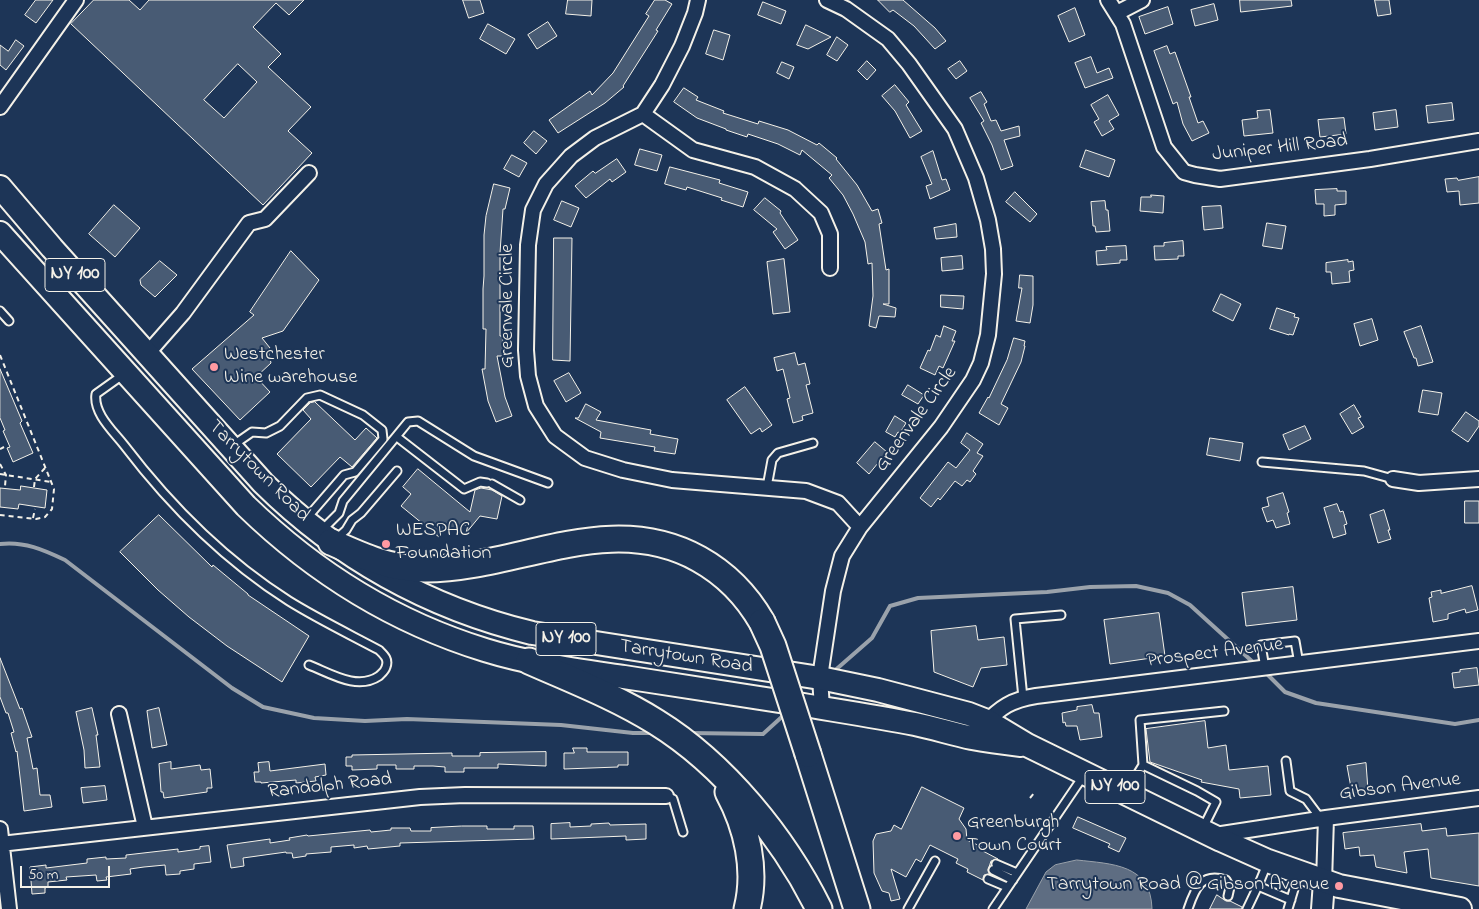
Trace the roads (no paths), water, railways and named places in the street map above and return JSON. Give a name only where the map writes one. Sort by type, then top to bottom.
[{"type":"highway","points":[[318,532],[386,564],[425,569],[459,566],[603,539],[631,538],[672,547],[692,555],[720,573],[744,595],[762,622],[773,646],[858,909]]},
{"type":"highway","points":[[529,661],[628,706],[657,722],[684,741],[719,772],[762,820],[792,861],[819,909]]},
{"type":"highway","points":[[684,741],[719,778],[737,810],[744,829],[751,867],[747,909]]},
{"type":"main road","name":"Tarrytown Road","points":[[0,187],[52,248],[263,483],[318,532],[366,565],[404,586],[490,622],[532,633],[820,678],[969,714],[987,721],[1027,745],[1268,861],[1324,882],[1375,894],[1460,909]]},
{"type":"main road","name":"Tarrytown Road","points":[[0,233],[246,506],[277,535],[312,563],[366,599],[406,619],[466,644],[529,661],[587,672],[896,720],[970,738],[1027,745]]},
{"type":"main road","points":[[125,373],[147,354]]},
{"type":"main road","points":[[1322,909],[1324,882]]},
{"type":"street","points":[[0,107],[76,0]]},
{"type":"street","points":[[698,0],[696,13],[682,46],[662,84],[643,114],[693,150],[755,167],[795,189],[821,213],[830,234],[830,268]]},
{"type":"street","name":"Greenvale Circle","points":[[822,708],[820,678],[838,569],[848,545],[860,527],[941,428],[973,380],[981,363],[988,335],[994,274],[993,249],[988,220],[976,178],[955,129],[909,64],[888,39],[855,7],[827,0]]},
{"type":"street","name":"Juniper Hill Road","points":[[1108,0],[1123,24],[1164,147],[1184,172],[1220,179],[1370,159],[1479,141]]},
{"type":"street","points":[[1117,13],[1142,0]]},
{"type":"street","name":"Greenvale Circle","points":[[643,114],[595,138],[572,156],[546,184],[533,210],[528,245],[526,350],[528,376],[536,406],[555,436],[585,458],[623,470],[672,480],[806,491],[838,503],[860,527]]},
{"type":"street","points":[[147,354],[183,314],[249,223],[265,219],[309,173]]},
{"type":"street","points":[[1393,479],[1419,483],[1479,479]]},
{"type":"street","name":"Prospect Avenue","points":[[970,738],[1001,708],[1012,701],[1023,698],[1479,641]]},
{"type":"street","points":[[119,714],[145,827]]},
{"type":"street","name":"Randolph Road","points":[[1,844],[443,796],[666,796]]},
{"type":"street","name":"Gibson Avenue","points":[[1207,833],[1479,798]]},
{"type":"street","name":"Gibson Avenue","points":[[1324,819],[1324,882]]},
{"type":"street","points":[[0,829],[9,909]]},
{"type":"lane","points":[[0,311],[9,321]]},
{"type":"lane","points":[[125,373],[96,394],[95,403],[103,418],[150,478],[220,550],[289,600],[379,650],[387,661],[386,668],[382,673],[364,683],[355,683],[309,665]]},
{"type":"lane","points":[[231,447],[252,432],[266,433],[280,426],[307,398],[320,395],[363,415],[382,430],[383,439],[355,472],[344,475],[318,532]]},
{"type":"lane","points":[[318,532],[339,513],[343,501],[408,422],[418,421],[474,456],[548,483]]},
{"type":"lane","points":[[396,436],[464,489],[480,482],[497,486],[520,500]]},
{"type":"lane","points":[[767,487],[772,460],[778,452],[813,443]]},
{"type":"lane","points":[[1262,462],[1364,471],[1393,479]]},
{"type":"lane","points":[[318,532],[341,536],[352,520],[361,513],[397,471]]},
{"type":"lane","points":[[339,513],[352,520]]},
{"type":"lane","points":[[1023,698],[1016,619],[1061,615]]},
{"type":"lane","points":[[1265,668],[1261,645],[1295,641],[1299,664]]},
{"type":"lane","points":[[1126,793],[1143,765],[1140,720],[1224,712]]},
{"type":"lane","points":[[1286,761],[1290,791],[1306,799],[1324,819]]},
{"type":"lane","points":[[1143,765],[1216,802],[1207,833]]},
{"type":"lane","points":[[993,909],[1086,773]]},
{"type":"lane","points":[[666,796],[673,800],[683,832]]},
{"type":"lane","points":[[908,909],[935,861]]},
{"type":"lane","points":[[1247,909],[1254,902],[1268,861]]},
{"type":"lane","points":[[994,867],[1015,876]]},
{"type":"lane","points":[[1288,909],[1299,873]]},
{"type":"lane","points":[[1188,909],[1192,898],[1202,882],[1208,878],[1216,877],[1226,880],[1230,887],[1228,896]]},
{"type":"lane","points":[[988,879],[1007,887]]},
{"type":"lane","points":[[1258,886],[1291,900]]},
{"type":"water","points":[[1077,860],[1116,865],[1137,875],[1145,883],[1150,894],[1152,909],[1026,909],[1046,872],[1055,865]]},
{"type":"waterway","points":[[0,544],[26,545],[65,560],[232,688],[263,707],[314,718],[365,721],[407,719],[561,725],[633,733],[654,733]]},
{"type":"waterway","points":[[832,673],[872,638],[890,606],[918,598],[1047,592],[1090,587],[1136,586],[1168,593],[1190,605],[1255,664]]},
{"type":"waterway","points":[[1267,674],[1285,692],[1316,703],[1455,724],[1479,720]]},
{"type":"waterway","points":[[689,733],[763,734],[785,714]]},
{"type":"place","name":"Westchester Wine warehouse","points":[[214,367]]},
{"type":"place","name":"WESPAC Foundation","points":[[386,544]]},
{"type":"place","name":"Greenburgh Town Court","points":[[957,836]]},
{"type":"place","name":"Tarrytown Road @ Gibson Avenue","points":[[1339,886]]}]
